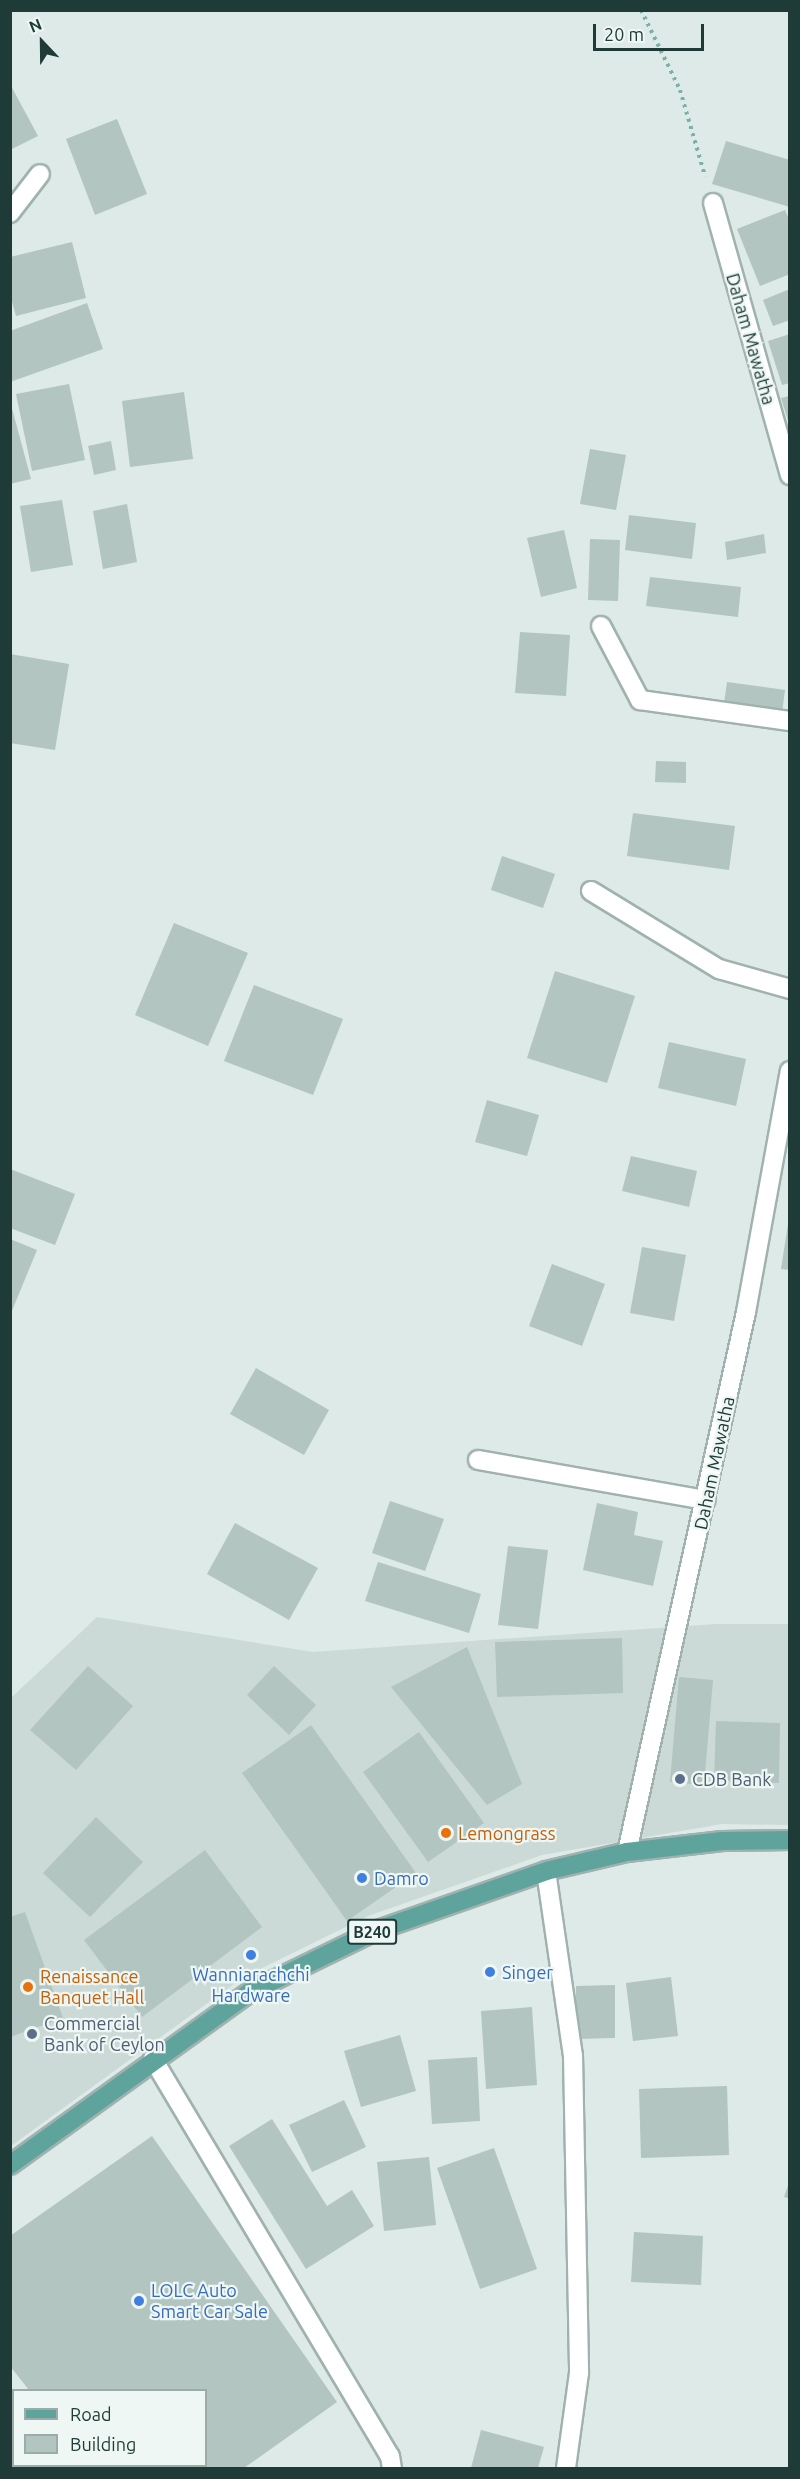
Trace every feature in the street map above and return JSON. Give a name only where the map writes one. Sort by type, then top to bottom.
[{"type":"main road","name":"B240","points":[[10,2165],[153,2059],[250,1992],[324,1955],[458,1900],[546,1871],[627,1852],[722,1840],[789,1840]]},
{"type":"street","points":[[10,213],[40,174]]},
{"type":"street","name":"Daham Mawatha","points":[[713,202],[789,475]]},
{"type":"street","points":[[601,626],[640,699],[789,721]]},
{"type":"street","points":[[591,891],[719,969],[789,989]]},
{"type":"street","name":"Daham Mawatha","points":[[627,1852],[746,1312],[789,1071]]},
{"type":"street","points":[[478,1460],[706,1500]]},
{"type":"street","points":[[546,1871],[573,2055],[579,2373],[566,2469]]},
{"type":"street","points":[[153,2059],[390,2456],[392,2469]]},
{"type":"path","points":[[641,10],[680,90],[713,202]]},
{"type":"shaded area","points":[[97,1617],[313,1652],[716,1624],[789,1624],[789,1825],[722,1824],[542,1855],[368,1916],[242,1978],[11,2146],[11,1698]]},
{"type":"building","points":[[10,84],[38,136],[10,150]]},
{"type":"building","points":[[117,119],[147,194],[95,215],[66,139]]},
{"type":"building","points":[[726,141],[790,160],[790,207],[712,184]]},
{"type":"building","points":[[785,210],[790,222],[790,274],[760,286],[737,229]]},
{"type":"building","points":[[72,242],[86,298],[16,316],[10,294],[10,257]]},
{"type":"building","points":[[790,289],[790,320],[773,326],[763,300]]},
{"type":"building","points":[[87,303],[103,349],[10,382],[10,331]]},
{"type":"building","points":[[790,334],[790,383],[782,385],[768,341]]},
{"type":"building","points":[[69,384],[85,460],[32,471],[16,394]]},
{"type":"building","points":[[184,392],[193,459],[130,467],[122,401]]},
{"type":"building","points":[[790,396],[790,424],[789,424],[781,398]]},
{"type":"building","points":[[10,401],[31,479],[10,484]]},
{"type":"building","points":[[111,441],[116,470],[94,475],[88,446]]},
{"type":"building","points":[[590,449],[626,455],[616,510],[580,504]]},
{"type":"building","points":[[62,500],[73,565],[31,572],[20,506]]},
{"type":"building","points":[[127,504],[137,562],[103,569],[93,511]]},
{"type":"building","points":[[629,515],[696,523],[692,559],[625,550]]},
{"type":"building","points":[[564,530],[577,588],[541,597],[527,538]]},
{"type":"building","points":[[764,534],[766,553],[727,560],[725,542]]},
{"type":"building","points":[[590,539],[620,540],[618,601],[588,600]]},
{"type":"building","points":[[650,577],[741,587],[738,617],[646,606]]},
{"type":"building","points":[[520,632],[570,635],[566,696],[515,693]]},
{"type":"building","points":[[10,654],[69,664],[55,750],[10,743]]},
{"type":"building","points":[[727,682],[785,690],[781,720],[723,711]]},
{"type":"building","points":[[656,761],[686,762],[686,783],[655,782]]},
{"type":"building","points":[[633,813],[735,826],[729,870],[627,856]]},
{"type":"building","points":[[502,856],[555,874],[543,908],[491,890]]},
{"type":"building","points":[[174,923],[248,953],[208,1046],[135,1015]]},
{"type":"building","points":[[555,971],[635,996],[607,1083],[527,1058]]},
{"type":"building","points":[[254,985],[343,1019],[313,1095],[224,1061]]},
{"type":"building","points":[[669,1042],[746,1059],[736,1106],[658,1088]]},
{"type":"building","points":[[487,1100],[539,1115],[527,1156],[475,1142]]},
{"type":"building","points":[[631,1156],[697,1171],[689,1207],[622,1191]]},
{"type":"building","points":[[10,1169],[75,1194],[55,1245],[10,1228]]},
{"type":"building","points":[[788,1224],[790,1225],[790,1270],[781,1269]]},
{"type":"building","points":[[10,1239],[37,1250],[11,1313],[10,1313]]},
{"type":"building","points":[[642,1247],[686,1255],[674,1321],[630,1313]]},
{"type":"building","points":[[552,1264],[605,1284],[582,1346],[529,1326]]},
{"type":"building","points":[[256,1368],[329,1410],[304,1455],[230,1414]]},
{"type":"building","points":[[390,1501],[444,1519],[425,1571],[372,1553]]},
{"type":"building","points":[[597,1503],[638,1512],[634,1535],[663,1541],[653,1586],[583,1570]]},
{"type":"building","points":[[235,1523],[318,1568],[289,1620],[207,1574]]},
{"type":"building","points":[[508,1546],[548,1550],[538,1629],[498,1625]]},
{"type":"building","points":[[378,1562],[481,1594],[469,1633],[365,1601]]},
{"type":"building","points":[[622,1638],[623,1693],[497,1697],[495,1642]]},
{"type":"building","points":[[467,1647],[522,1784],[487,1805],[391,1687]]},
{"type":"building","points":[[88,1666],[133,1706],[76,1770],[30,1730]]},
{"type":"building","points":[[274,1666],[316,1705],[289,1735],[247,1695]]},
{"type":"building","points":[[679,1677],[713,1680],[704,1785],[670,1782]]},
{"type":"building","points":[[716,1721],[780,1723],[779,1783],[714,1781]]},
{"type":"building","points":[[311,1725],[416,1873],[347,1921],[242,1773]]},
{"type":"building","points":[[419,1732],[484,1823],[428,1862],[363,1772]]},
{"type":"building","points":[[96,1817],[143,1862],[90,1917],[43,1873]]},
{"type":"building","points":[[205,1850],[262,1927],[142,2017],[84,1940]]},
{"type":"building","points":[[25,1912],[63,2018],[10,2037],[10,1917]]},
{"type":"building","points":[[671,1977],[678,2036],[633,2041],[626,1983]]},
{"type":"building","points":[[615,1985],[615,2038],[576,2039],[576,1986]]},
{"type":"building","points":[[532,2007],[537,2085],[486,2089],[481,2011]]},
{"type":"building","points":[[400,2035],[416,2091],[361,2107],[344,2051]]},
{"type":"building","points":[[477,2057],[480,2121],[432,2124],[428,2060]]},
{"type":"building","points":[[727,2086],[729,2155],[641,2158],[639,2089]]},
{"type":"building","points":[[344,2100],[366,2147],[312,2172],[289,2125]]},
{"type":"building","points":[[272,2119],[327,2206],[352,2190],[374,2226],[306,2269],[229,2146]]},
{"type":"building","name":"LOLC Auto Smart Car Sale","points":[[152,2136],[337,2402],[244,2468],[88,2468],[207,2467],[207,2389],[28,2389],[10,2366],[10,2236]]},
{"type":"building","points":[[494,2148],[537,2269],[480,2289],[437,2168]]},
{"type":"building","points":[[429,2157],[436,2225],[384,2231],[377,2162]]},
{"type":"building","points":[[790,2180],[790,2199],[784,2197]]},
{"type":"building","points":[[634,2232],[703,2236],[701,2285],[631,2282]]},
{"type":"building","points":[[481,2430],[544,2447],[538,2468],[471,2468]]},
{"type":"place","name":"CDB Bank","points":[[680,1779]]},
{"type":"place","name":"Lemongrass","points":[[446,1833]]},
{"type":"place","name":"Damro","points":[[362,1878]]},
{"type":"place","name":"Wanniarachchi Hardware","points":[[251,1955]]},
{"type":"place","name":"Singer","points":[[490,1972]]},
{"type":"place","name":"Renaissance Banquet Hall","points":[[28,1987]]},
{"type":"place","name":"Commercial Bank of Ceylon","points":[[32,2034]]},
{"type":"place","name":"LOLC Auto Smart Car Sale","points":[[139,2301]]}]
